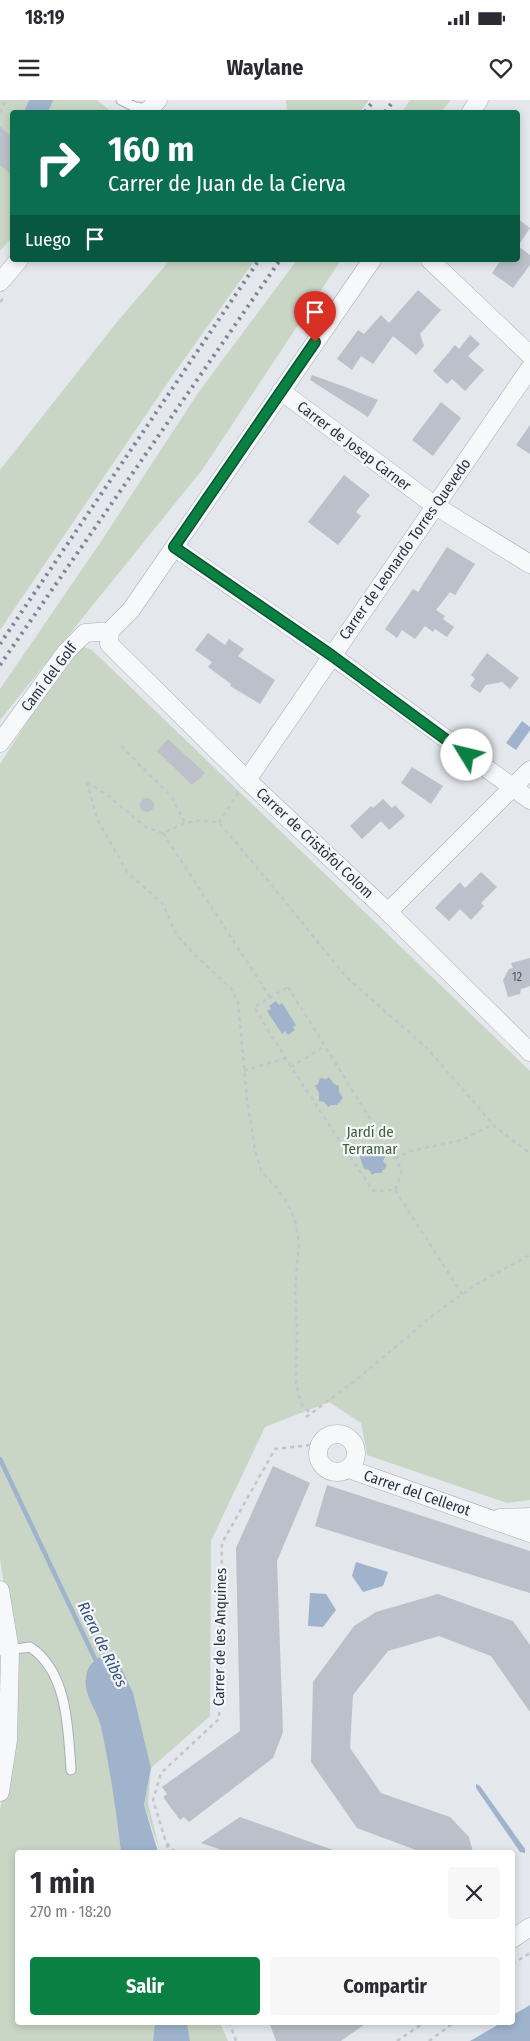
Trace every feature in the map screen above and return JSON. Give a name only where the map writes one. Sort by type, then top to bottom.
[{"type":"street","points":[[0,282],[17,262]]},
{"type":"street","points":[[110,631],[131,610],[371,262]]},
{"type":"street","points":[[432,262],[530,355]]},
{"type":"street","name":"Carrer de Leonardo Torres Quevedo","points":[[247,780],[434,505],[530,368]]},
{"type":"street","name":"Carrer de Josep Carner","points":[[280,391],[434,505],[530,564]]},
{"type":"street","points":[[174,547],[331,655],[530,800]]},
{"type":"street","name":"Camí del Golf","points":[[0,743],[66,652],[85,633],[110,631]]},
{"type":"street","name":"Carrer de Cristòfol Colom","points":[[110,631],[109,644],[247,780],[388,912],[530,1052]]},
{"type":"street","points":[[388,912],[530,770]]},
{"type":"street","points":[[335,1434],[347,1437],[352,1441],[356,1454],[355,1460],[349,1469],[335,1473],[323,1468],[317,1457],[319,1444],[335,1434]]},
{"type":"street","name":"Carrer del Cellerot","points":[[349,1469],[530,1532]]},
{"type":"street","name":"Carrer del Cellerot","points":[[485,1516],[501,1518],[530,1516]]},
{"type":"street","points":[[0,1590],[5,1651],[8,1740],[0,1792]]},
{"type":"street","points":[[515,1937],[530,1927]]},
{"type":"lane","points":[[121,100],[135,107],[152,105]]},
{"type":"lane","points":[[5,1651],[30,1647],[40,1654],[49,1665],[59,1688],[66,1715],[71,1770]]},
{"type":"path","points":[[0,113],[6,100]]},
{"type":"path","points":[[121,746],[172,796],[185,823]]},
{"type":"path","points":[[219,823],[247,780]]},
{"type":"path","points":[[270,997],[163,833],[147,828],[107,795],[87,782],[97,819],[127,872],[162,904],[176,934],[193,953],[231,988],[239,1009],[244,1071],[255,1150],[261,1171],[288,1204],[298,1235],[295,1290],[296,1383],[301,1403],[310,1413]]},
{"type":"path","points":[[163,833],[185,823],[202,820],[219,823],[346,977],[427,1048],[492,1124],[509,1139],[530,1152]]},
{"type":"path","points":[[288,986],[402,1170],[395,1190],[373,1191],[285,1058],[254,1007],[288,986]]},
{"type":"path","points":[[291,1067],[324,1046]]},
{"type":"path","points":[[244,1071],[285,1058]]},
{"type":"path","points":[[395,1158],[411,1151],[461,1140],[492,1124]]},
{"type":"path","points":[[395,1190],[463,1294]]},
{"type":"path","points":[[306,1418],[310,1413],[351,1384],[438,1312],[480,1282],[530,1255]]},
{"type":"path","name":"Carrer de les Anquines","points":[[173,1850],[166,1842],[154,1800],[161,1773],[218,1719],[222,1543],[275,1449],[319,1444]]},
{"type":"path","points":[[166,1842],[168,1850]]},
{"type":"path","points":[[515,1962],[530,1952]]},
{"type":"path","points":[[230,2025],[236,2041]]},
{"type":"path","points":[[397,2041],[420,2025]]},
{"type":"path","points":[[430,2041],[451,2025]]},
{"type":"green space","points":[[0,100],[97,100],[110,110],[10,110],[10,239],[0,251]]},
{"type":"green space","points":[[286,100],[369,100],[362,110],[287,110]]},
{"type":"green space","points":[[410,100],[451,100],[443,110],[403,110]]},
{"type":"green space","points":[[168,262],[254,262],[175,372],[0,630],[0,470],[117,322]]},
{"type":"green space","points":[[296,262],[340,262],[202,470],[0,720],[0,689],[100,543],[198,393]]},
{"type":"green space","name":"Jardí de Terramar","points":[[84,647],[92,650],[530,1071],[530,1500],[507,1503],[367,1455],[361,1423],[329,1402],[265,1427],[211,1541],[210,1716],[151,1769],[112,1781],[121,1850],[15,1850],[15,2025],[155,2025],[153,2041],[0,2041],[0,1810],[9,1759],[14,1651],[0,1559],[0,764],[71,653]]},
{"type":"green space","points":[[151,1770],[148,1803],[160,1850],[159,1850],[144,1805]]},
{"type":"green space","points":[[187,2025],[221,2025],[228,2041],[190,2041]]},
{"type":"water","points":[[29,100],[53,100],[49,110],[25,110]]},
{"type":"water","points":[[522,721],[530,727],[530,730],[516,750],[506,743]]},
{"type":"water","points":[[276,1001],[279,1005],[282,1003],[296,1025],[293,1027],[295,1030],[288,1035],[285,1031],[282,1034],[267,1011],[271,1009],[269,1006]]},
{"type":"water","points":[[329,1077],[334,1084],[339,1086],[339,1092],[343,1098],[337,1105],[328,1107],[324,1102],[319,1101],[319,1093],[315,1086],[320,1078],[326,1079]]},
{"type":"water","points":[[374,1145],[385,1157],[383,1161],[387,1166],[381,1173],[372,1175],[369,1170],[364,1169],[359,1154],[363,1152],[364,1146],[371,1147]]},
{"type":"water","points":[[356,1562],[388,1572],[383,1586],[363,1592],[352,1576]]},
{"type":"water","points":[[310,1593],[326,1594],[336,1610],[323,1627],[308,1626]]},
{"type":"water","points":[[106,1654],[118,1661],[133,1693],[151,1768],[144,1805],[157,1850],[121,1850],[101,1727],[86,1687],[87,1671],[96,1659]]},
{"type":"water","points":[[476,1784],[480,1786],[525,1849],[525,1853],[520,1852],[476,1788]]},
{"type":"water","points":[[530,2005],[530,2041],[470,2041],[498,2025],[515,2025],[515,2014]]},
{"type":"water","points":[[155,2025],[187,2025],[190,2041],[153,2041]]},
{"type":"building","points":[[0,126],[10,136],[10,173],[0,165]]},
{"type":"building","points":[[520,220],[530,228],[520,243]]},
{"type":"building","points":[[520,248],[530,255],[530,265],[513,288],[492,273],[500,262],[520,262]]},
{"type":"building","points":[[418,290],[441,310],[420,334],[424,346],[416,355],[393,336],[373,364],[361,356],[352,370],[337,359],[358,330],[364,334],[381,315],[389,323]]},
{"type":"building","points":[[470,335],[480,344],[468,356],[484,370],[465,391],[452,379],[447,384],[433,371],[455,345],[459,349]]},
{"type":"building","points":[[312,375],[378,400],[368,417],[310,380]]},
{"type":"building","points":[[441,402],[461,418],[433,456],[412,440]]},
{"type":"building","points":[[530,425],[530,454],[516,445]]},
{"type":"building","points":[[344,475],[370,495],[356,512],[361,516],[338,545],[308,522]]},
{"type":"building","points":[[447,547],[475,564],[455,595],[450,592],[436,610],[445,616],[443,619],[454,627],[447,637],[435,629],[433,632],[425,626],[415,639],[402,630],[397,638],[385,629],[413,589],[418,592]]},
{"type":"building","points":[[208,633],[225,645],[229,639],[244,649],[238,656],[275,680],[260,704],[230,686],[231,684],[208,667],[212,662],[195,650]]},
{"type":"building","points":[[487,653],[519,678],[510,689],[502,682],[486,685],[480,693],[470,686],[475,679],[471,675]]},
{"type":"building","points":[[168,739],[205,773],[192,785],[157,751]]},
{"type":"building","points":[[412,767],[443,786],[431,804],[401,783]]},
{"type":"building","points":[[147,798],[152,800],[154,805],[152,810],[147,812],[142,810],[140,805],[142,800]]},
{"type":"building","points":[[383,799],[392,808],[395,805],[405,816],[389,830],[381,821],[362,839],[350,826],[371,806],[373,808]]},
{"type":"building","points":[[481,872],[497,887],[481,903],[484,906],[471,920],[460,909],[449,921],[435,908],[460,882],[465,888]]},
{"type":"building","points":[[530,958],[530,986],[521,989],[520,994],[508,997],[503,980],[509,969],[513,968],[511,963]]},
{"type":"building","points":[[273,1466],[310,1483],[277,1561],[283,1732],[273,1758],[189,1822],[184,1817],[180,1820],[163,1797],[167,1794],[162,1787],[240,1731],[236,1548]]},
{"type":"building","points":[[327,1485],[530,1551],[530,1593],[315,1526]]},
{"type":"building","points":[[438,1594],[513,1621],[530,1645],[530,1712],[491,1656],[439,1636],[388,1651],[353,1695],[350,1748],[381,1793],[450,1817],[469,1837],[472,1850],[416,1850],[357,1828],[311,1762],[313,1682],[354,1626],[376,1612]]},
{"type":"building","points":[[240,1817],[333,1850],[222,1850],[201,1843]]},
{"type":"building","points":[[270,2025],[364,2025],[341,2041],[276,2041]]},
{"type":"waterway","name":"Riera de Ribes","points":[[0,1459],[97,1663]]},
{"type":"railway","points":[[366,110],[374,100]]},
{"type":"railway","points":[[386,110],[394,100]]},
{"type":"railway","points":[[0,644],[258,262]]},
{"type":"railway","points":[[0,665],[279,262]]},
{"type":"route","points":[[315,342],[174,547],[331,655],[467,755]]}]
